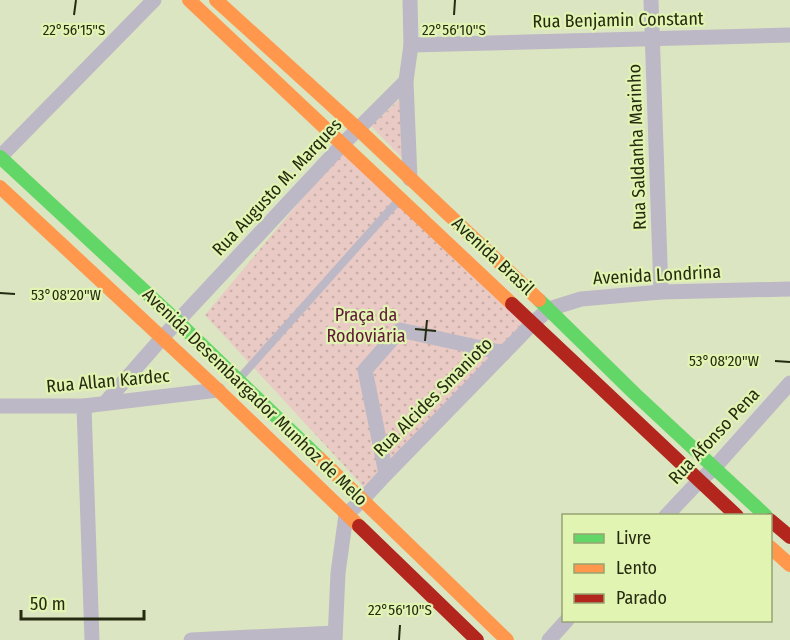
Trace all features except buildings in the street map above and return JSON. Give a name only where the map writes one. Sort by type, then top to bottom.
[{"type":"main road","name":"Avenida Brasil","points":[[189,0],[734,514]]},
{"type":"main road","name":"Avenida Brasil","points":[[216,0],[358,129],[764,514]]},
{"type":"main road","name":"Avenida Desembargador Munhoz de Melo","points":[[0,157],[178,322],[507,640]]},
{"type":"main road","name":"Avenida Desembargador Munhoz de Melo","points":[[0,187],[218,390],[477,640]]},
{"type":"main road","points":[[772,521],[790,537]]},
{"type":"main road","points":[[772,548],[790,565]]},
{"type":"street","points":[[0,157],[154,0]]},
{"type":"street","points":[[410,0],[411,45],[406,81],[410,179]]},
{"type":"street","name":"Rua Saldanha Marinho","points":[[651,0],[661,292]]},
{"type":"street","name":"Rua Benjamin Constant","points":[[411,45],[790,35]]},
{"type":"street","name":"Rua Augusto M. Marques","points":[[105,404],[162,338],[343,144],[406,81]]},
{"type":"street","name":"Avenida Londrina","points":[[533,323],[549,309],[581,299],[661,292],[790,289]]},
{"type":"street","name":"Rua Alcides Smanioto","points":[[346,514],[533,323]]},
{"type":"street","points":[[386,474],[365,370],[400,330],[504,353]]},
{"type":"street","name":"Rua Afonso Pena","points":[[668,514],[714,468],[790,383]]},
{"type":"street","name":"Rua Allan Kardec","points":[[0,406],[84,406],[218,390]]},
{"type":"street","points":[[84,406],[92,640]]},
{"type":"street","points":[[191,640],[335,636],[338,573],[346,514]]},
{"type":"street","points":[[549,640],[566,622]]},
{"type":"lane","points":[[238,380],[400,198]]},
{"type":"green space","points":[[401,98],[403,159],[371,126]]},
{"type":"green space","name":"Praça da Rodoviária","points":[[342,151],[524,322],[364,487],[205,315]]},
{"type":"traffic: fast","points":[[0,157],[178,322],[319,458]]},
{"type":"traffic: fast","points":[[539,300],[635,394],[764,514]]},
{"type":"traffic: slow","points":[[189,0],[512,304]]},
{"type":"traffic: slow","points":[[216,0],[358,129],[539,300]]},
{"type":"traffic: slow","points":[[0,187],[218,390],[359,526]]},
{"type":"traffic: slow","points":[[319,458],[507,640]]},
{"type":"traffic: slow","points":[[772,549],[790,565]]},
{"type":"traffic: jam","points":[[512,304],[735,514]]},
{"type":"traffic: jam","points":[[772,522],[790,537]]},
{"type":"traffic: jam","points":[[359,526],[477,640]]}]
